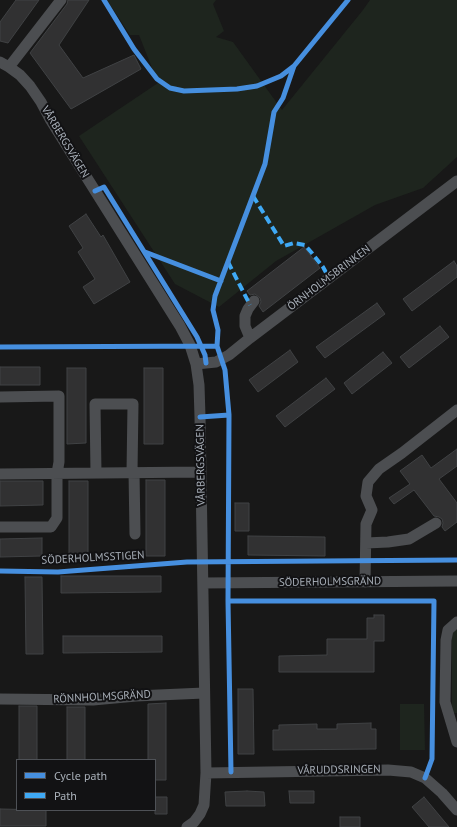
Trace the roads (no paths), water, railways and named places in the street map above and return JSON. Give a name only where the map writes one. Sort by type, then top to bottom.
[{"type":"street","points":[[5,64],[61,0]]},
{"type":"street","name":"VÅRBERGSVÄGEN","points":[[5,64],[20,75],[41,102],[50,119],[180,326],[190,345],[196,364],[199,385],[206,773],[204,805],[194,822],[187,827]]},
{"type":"street","name":"ÖRNHOLMSBRINKEN","points":[[196,364],[216,362],[229,355],[457,181]]},
{"type":"street","points":[[250,338],[245,326],[245,316],[248,309],[254,302]]},
{"type":"street","points":[[0,397],[59,396],[57,518],[51,527],[0,527]]},
{"type":"street","points":[[96,473],[95,404],[133,404],[134,534]]},
{"type":"street","points":[[365,582],[366,524],[372,510],[366,496],[368,482],[379,469],[457,410]]},
{"type":"street","points":[[0,474],[201,472]]},
{"type":"street","points":[[366,543],[409,539],[436,523]]},
{"type":"street","name":"SÖDERHOLMSGRÄND","points":[[203,583],[457,581]]},
{"type":"street","points":[[457,622],[448,630],[446,640],[445,702],[457,742]]},
{"type":"street","name":"RÖNNHOLMSGRÄND","points":[[0,700],[93,700],[136,696],[204,693]]},
{"type":"street","name":"VÅRUDDSRINGEN","points":[[206,773],[388,770],[411,772],[425,778],[442,793],[457,810]]}]
